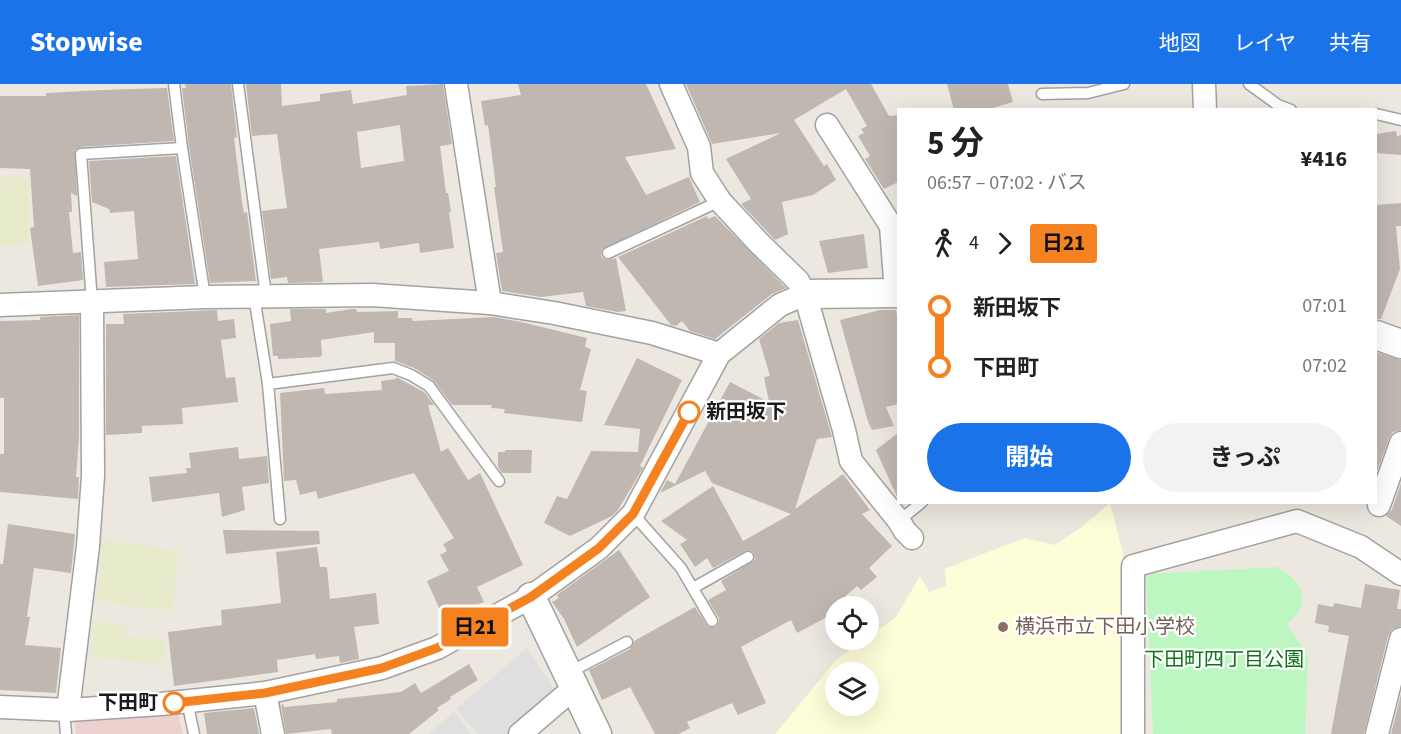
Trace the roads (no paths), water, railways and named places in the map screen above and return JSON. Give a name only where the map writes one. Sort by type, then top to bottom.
[{"type":"street","points":[[456,84],[490,303]]},
{"type":"street","points":[[671,84],[699,147],[702,173],[720,201],[798,281],[805,294],[851,461],[906,530]]},
{"type":"street","points":[[1204,84],[1205,108]]},
{"type":"street","points":[[0,707],[66,710],[265,693],[382,668],[437,648],[531,597],[599,548],[633,514],[719,354],[749,328],[780,305],[805,294],[897,293],[891,226],[828,126]]},
{"type":"street","points":[[0,305],[205,297],[372,295],[490,303],[554,313],[652,333],[719,354]]},
{"type":"street","points":[[66,710],[86,558],[93,476],[92,303]]},
{"type":"street","points":[[1377,335],[1401,344]]},
{"type":"street","points":[[1380,505],[1401,442]]},
{"type":"street","points":[[1133,734],[1133,566],[1297,521],[1361,547],[1401,574]]},
{"type":"street","points":[[531,597],[597,734]]},
{"type":"street","points":[[1377,734],[1401,639]]},
{"type":"street","points":[[520,734],[570,681]]},
{"type":"street","points":[[265,693],[273,734]]},
{"type":"lane","points":[[174,84],[205,297]]},
{"type":"lane","points":[[238,84],[280,519]]},
{"type":"lane","points":[[1042,94],[1088,93],[1124,84]]},
{"type":"lane","points":[[1249,84],[1286,108]]},
{"type":"lane","points":[[1377,114],[1401,120]]},
{"type":"lane","points":[[92,303],[81,154],[182,148]]},
{"type":"lane","points":[[608,253],[720,201]]},
{"type":"lane","points":[[268,384],[393,368],[411,375],[429,386],[499,481]]},
{"type":"lane","points":[[906,530],[920,504]]},
{"type":"lane","points":[[633,514],[681,568],[712,621]]},
{"type":"lane","points":[[693,588],[748,557]]},
{"type":"lane","points":[[570,681],[627,642]]},
{"type":"lane","points":[[187,701],[194,734]]},
{"type":"lane","points":[[66,710],[66,734]]},
{"type":"place","name":"新田坂下","points":[[689,412]]},
{"type":"place","name":"横浜市立下田小学校","points":[[1003,627]]},
{"type":"place","name":"下田町","points":[[174,703]]},
{"type":"park label","name":"下田町四丁目公園","points":[[1224,660]]}]
